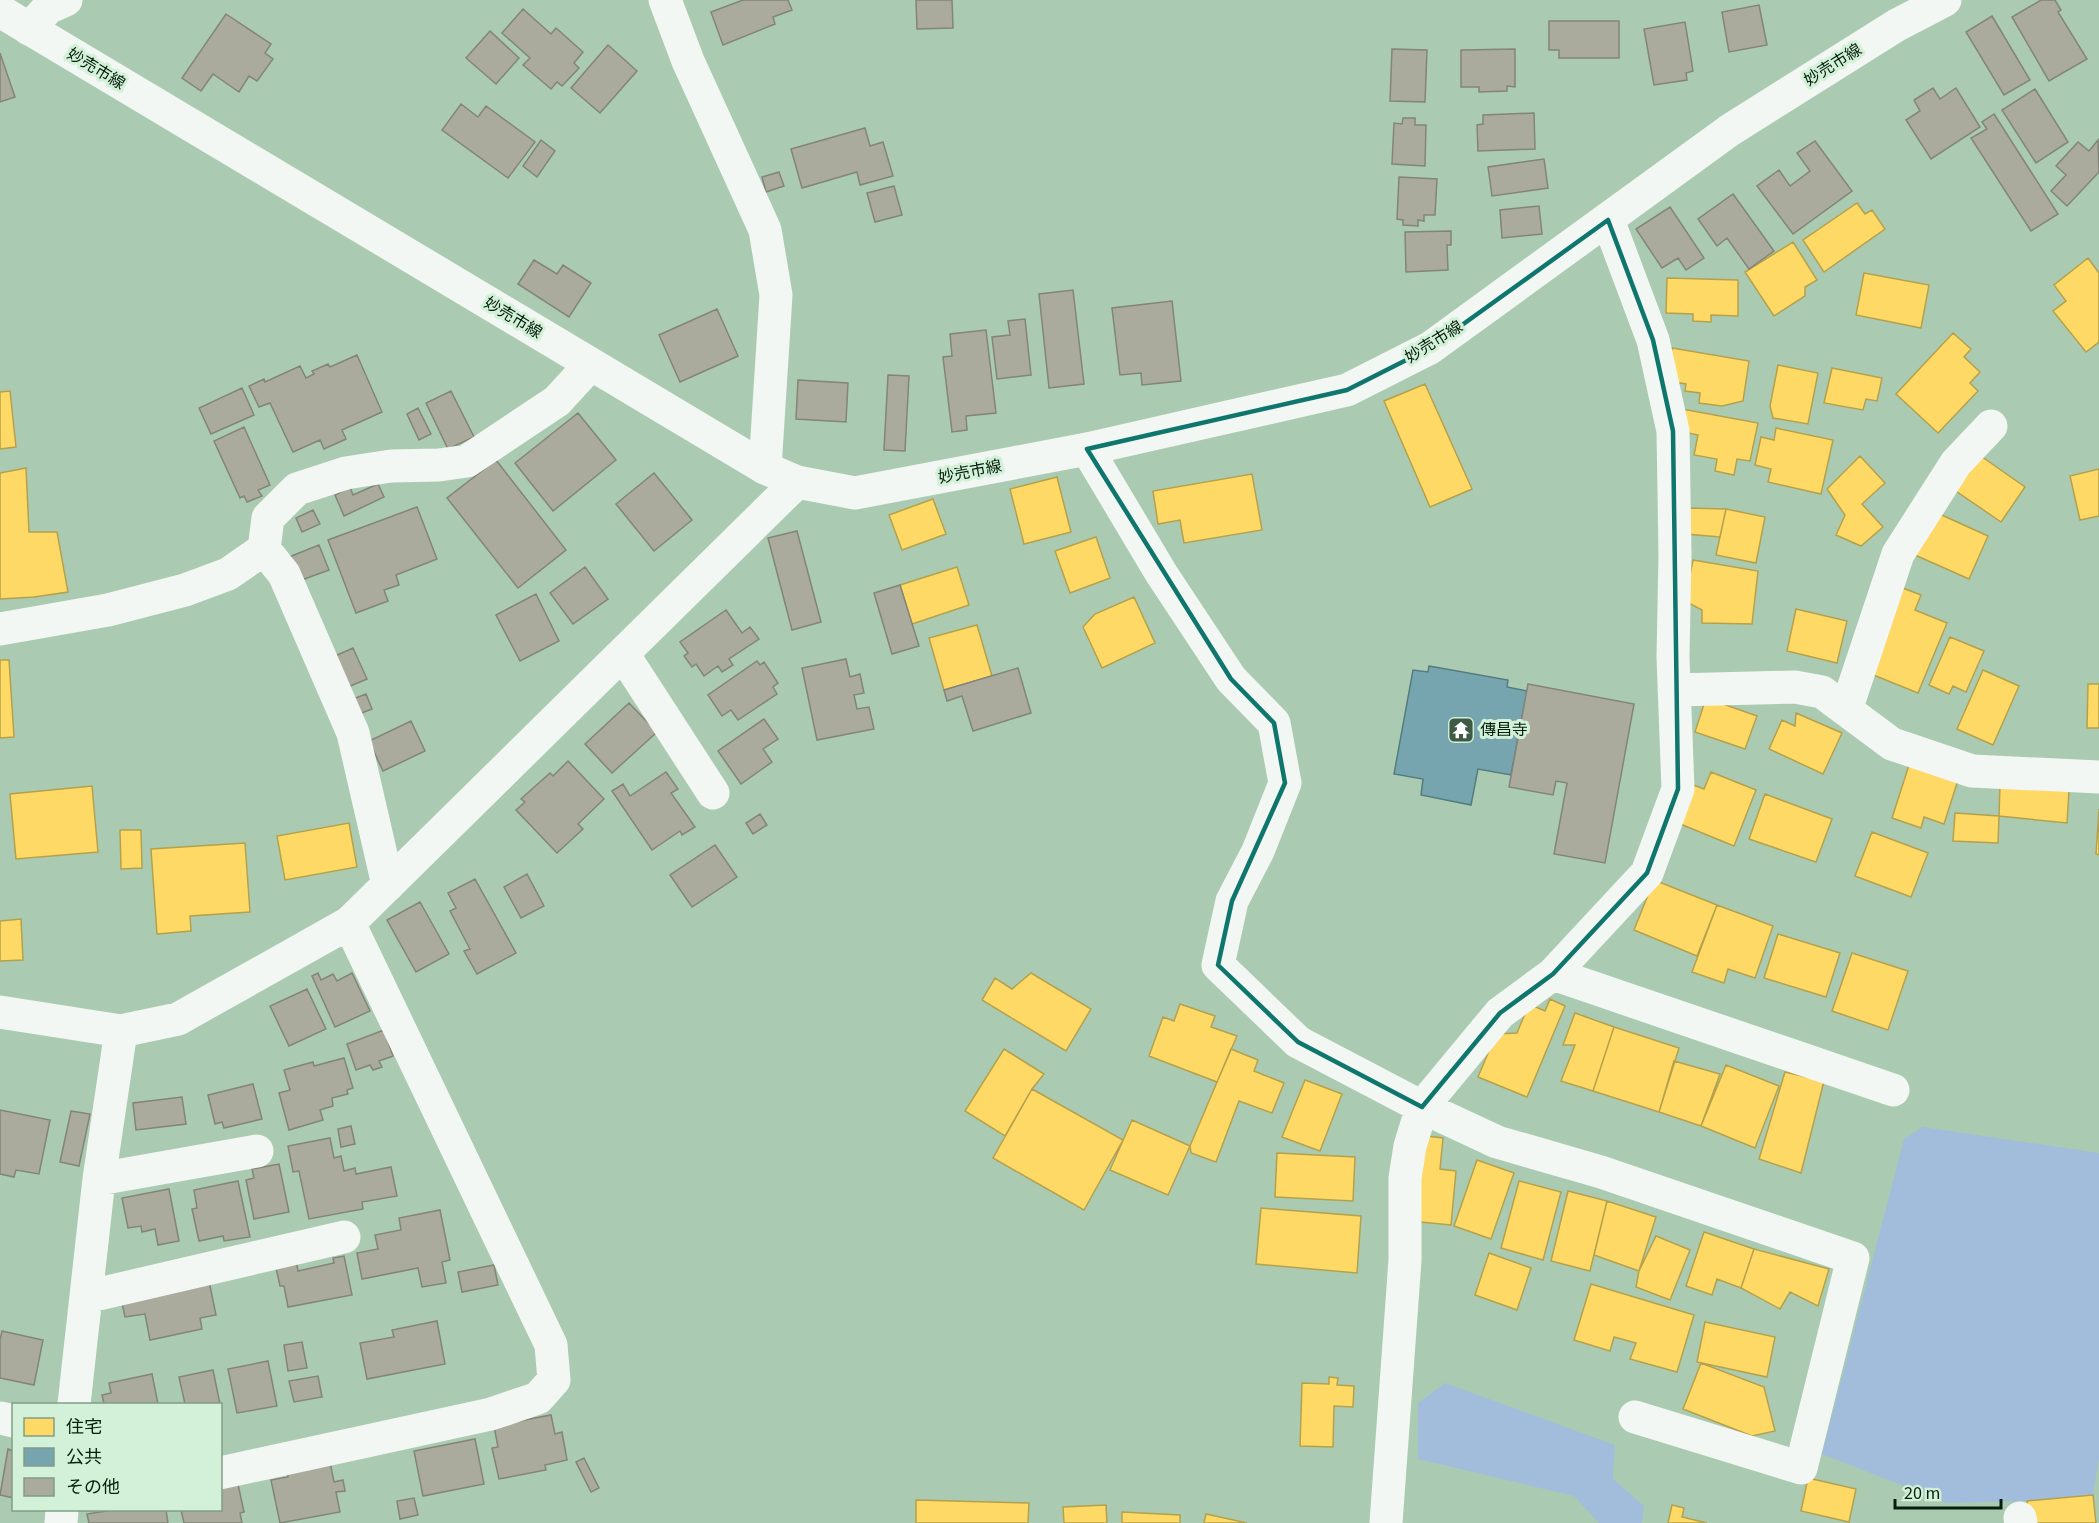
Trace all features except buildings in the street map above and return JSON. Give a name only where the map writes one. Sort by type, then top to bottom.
[{"type":"street","points":[[9,18],[48,8],[66,0]]},
{"type":"street","name":"妙売市線","points":[[9,18],[765,468],[797,482],[855,493],[1087,449],[1347,390],[1430,348],[1730,130],[1897,25],[1945,0]]},
{"type":"street","points":[[676,3],[688,61],[765,230],[776,295],[765,468]]},
{"type":"street","points":[[1386,1523],[1405,1260],[1405,1178],[1410,1146],[1422,1107],[1500,1013],[1553,974],[1647,873],[1678,789],[1673,657],[1675,555],[1673,431],[1653,340],[1608,220]]},
{"type":"street","points":[[388,885],[353,733],[284,574],[264,549],[268,518],[297,489],[346,473],[391,466],[439,465],[467,461],[557,400],[590,364]]},
{"type":"street","points":[[1846,710],[1898,554],[1956,463],[1991,426]]},
{"type":"street","points":[[1087,449],[1161,573],[1232,679],[1274,723],[1285,783],[1258,851],[1232,901],[1218,965],[1298,1042],[1422,1107],[1497,1142],[1601,1172],[1853,1258],[1801,1468],[1635,1417]]},
{"type":"street","points":[[0,1012],[122,1031],[178,1019],[349,923],[797,482]]},
{"type":"street","points":[[0,629],[108,610],[185,590],[228,574],[264,549]]},
{"type":"street","points":[[623,654],[713,793]]},
{"type":"street","points":[[1674,690],[1796,687],[1822,692],[1892,744],[1972,771],[2099,777]]},
{"type":"street","points":[[222,1473],[491,1414],[538,1398],[554,1380],[551,1345],[349,923]]},
{"type":"street","points":[[1553,974],[1893,1090]]},
{"type":"street","points":[[74,1403],[99,1179],[122,1031]]},
{"type":"street","points":[[99,1179],[257,1150]]},
{"type":"street","points":[[86,1298],[344,1237]]},
{"type":"highlighted area","points":[[1608,220],[1653,340],[1673,431],[1678,789],[1647,873],[1553,974],[1500,1013],[1422,1107],[1298,1042],[1218,965],[1232,901],[1285,783],[1274,723],[1231,679],[1087,449],[1347,390],[1430,348]]},
{"type":"shaded area","points":[[1923,1127],[2099,1153],[2099,1458],[2093,1495],[2027,1501],[1947,1503],[1822,1454],[1904,1139]]},
{"type":"shaded area","points":[[1445,1383],[1615,1445],[1613,1479],[1644,1506],[1642,1523],[1599,1523],[1574,1496],[1418,1459],[1418,1403]]},
{"type":"place","name":"傳昌寺","points":[[1461,730]]}]
